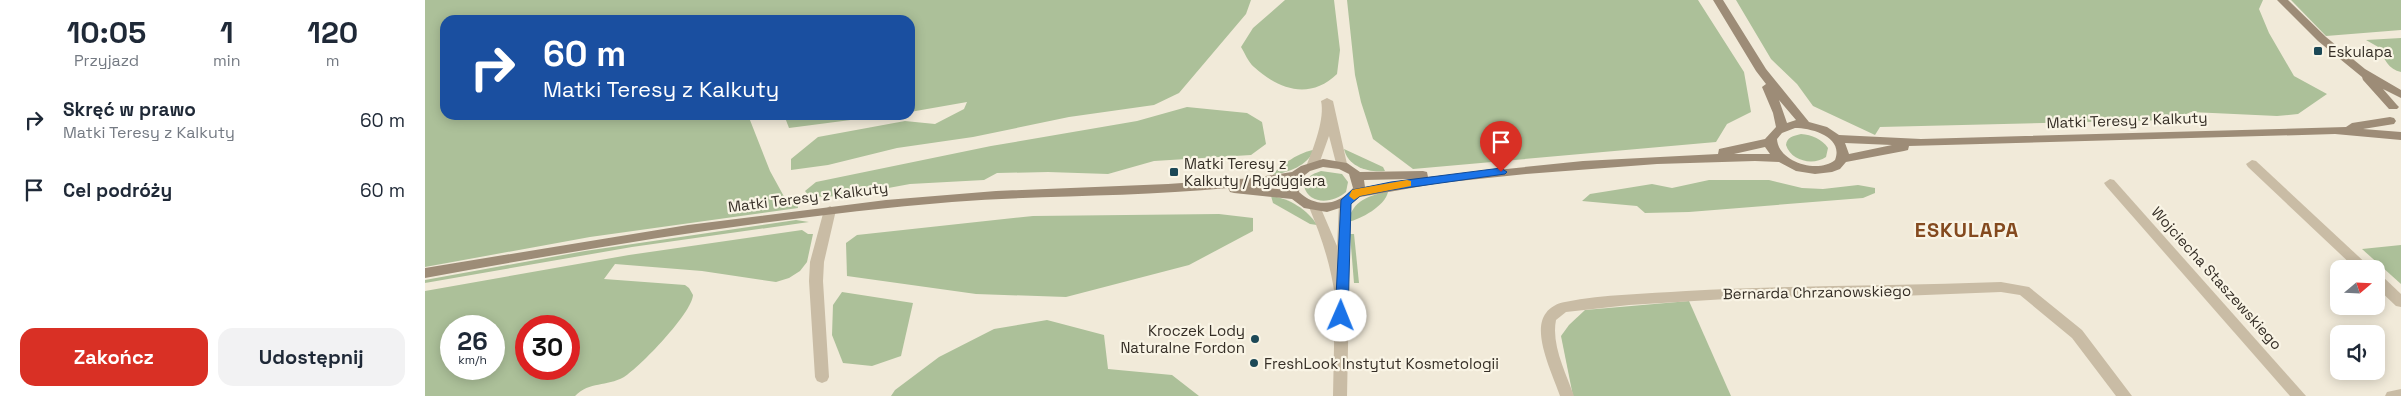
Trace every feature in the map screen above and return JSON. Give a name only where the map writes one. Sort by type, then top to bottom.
[{"type":"street","points":[[1718,0],[1761,71],[1779,113],[1782,127]]},
{"type":"street","points":[[2282,0],[2322,39],[2361,71],[2397,106],[2388,110],[2390,121],[2401,132]]},
{"type":"street","points":[[1761,71],[1805,124]]},
{"type":"street","points":[[2361,71],[2401,95]]},
{"type":"street","points":[[1313,164],[1321,142],[1327,103],[1341,164]]},
{"type":"street","name":"Matki Teresy z Kalkuty","points":[[2335,130],[2390,121]]},
{"type":"street","points":[[1805,124],[1828,132],[1837,139],[1843,147],[1844,154],[1843,159],[1837,166],[1817,171],[1794,166],[1780,158],[1771,148],[1770,142],[1773,133],[1782,127],[1805,124]]},
{"type":"street","name":"Matki Teresy z Kalkuty","points":[[1837,139],[1921,143],[2335,130],[2401,136]]},
{"type":"street","points":[[1694,157],[1770,142]]},
{"type":"street","name":"Matki Teresy z Kalkuty","points":[[1843,159],[1921,143]]},
{"type":"street","points":[[1358,176],[1466,175],[1694,157],[1780,158]]},
{"type":"street","points":[[1323,162],[1341,164],[1354,171],[1358,176],[1359,182],[1356,193],[1345,203],[1326,208],[1315,207],[1302,202],[1295,195],[1292,187],[1296,176],[1313,164],[1323,162]]},
{"type":"street","points":[[2252,164],[2355,260]]},
{"type":"street","points":[[1356,193],[1466,175]]},
{"type":"street","name":"Matki Teresy z Kalkuty","points":[[425,274],[663,232],[831,210],[970,197],[1199,186],[1296,176]]},
{"type":"street","name":"Wojciecha Staszewskiego","points":[[2110,182],[2299,396]]},
{"type":"street","name":"Matki Teresy z Kalkuty","points":[[1199,186],[1295,195]]},
{"type":"street","points":[[1341,284],[1345,203]]},
{"type":"street","points":[[1315,207],[1327,234],[1343,297],[1339,396]]},
{"type":"street","points":[[822,377],[817,272],[821,244],[831,210]]},
{"type":"street","name":"Bernarda Chrzanowskiego","points":[[1567,396],[1549,337],[1548,322],[1554,312],[1564,307],[1629,300],[1759,292],[1895,291],[2001,287],[2024,291],[2077,334],[2125,396]]},
{"type":"street","points":[[2385,287],[2401,302]]},
{"type":"street","points":[[2391,396],[2401,395]]},
{"type":"green space","points":[[425,0],[1251,0],[1246,14],[1179,93],[1154,105],[1069,117],[973,137],[897,148],[828,165],[791,170],[791,159],[818,137],[905,121],[935,124],[964,109],[967,102],[915,111],[915,15],[440,15],[440,120],[750,120],[770,171],[787,202],[797,200],[798,208],[590,237],[425,267]]},
{"type":"green space","points":[[1285,0],[1334,0],[1340,50],[1337,74],[1327,82],[1316,87],[1295,89],[1274,81],[1252,65],[1241,47],[1253,28]]},
{"type":"green space","points":[[1347,0],[1698,0],[1744,72],[1751,112],[1727,124],[1716,142],[1413,169],[1373,139],[1361,102],[1355,75]]},
{"type":"green space","points":[[1736,0],[2263,0],[2259,9],[2269,33],[2294,76],[2327,94],[2298,114],[2277,116],[2191,112],[2172,120],[1880,127],[1875,135],[1813,106],[1797,84],[1771,59]]},
{"type":"green space","points":[[2291,0],[2401,0],[2401,30],[2326,36]]},
{"type":"green space","points":[[2401,38],[2401,72],[2390,66],[2380,48],[2366,40]]},
{"type":"green space","points":[[1187,107],[1247,113],[1262,122],[1266,144],[1251,155],[1154,161],[1108,174],[997,173],[984,180],[910,184],[845,196],[810,197],[805,191],[816,182],[991,146],[1137,121]]},
{"type":"green space","points":[[786,120],[851,120],[789,128]]},
{"type":"green space","points":[[1801,134],[1813,136],[1823,142],[1828,148],[1826,157],[1821,160],[1809,161],[1793,155],[1786,145],[1787,142],[1791,137]]},
{"type":"green space","points":[[1344,149],[1383,167],[1385,171],[1372,171],[1360,168],[1350,160]]},
{"type":"green space","points":[[1314,150],[1311,156],[1302,164],[1291,170],[1273,175],[1291,159]]},
{"type":"green space","points":[[1321,171],[1342,174],[1348,182],[1346,192],[1335,199],[1322,201],[1311,197],[1304,186],[1306,180]]},
{"type":"green space","points":[[1709,180],[1769,180],[1802,188],[1823,189],[1858,185],[1875,188],[1875,193],[1863,198],[1689,212],[1645,213],[1637,206],[1582,201],[1590,194],[1652,184],[1672,188]]},
{"type":"green space","points":[[1388,192],[1377,207],[1366,215],[1348,222],[1353,209],[1362,200]]},
{"type":"green space","points":[[1271,196],[1285,199],[1297,206],[1309,214],[1317,225],[1310,224],[1273,203]]},
{"type":"green space","points":[[1219,214],[1253,218],[1253,231],[1189,265],[1066,297],[976,294],[847,276],[846,243],[857,235],[1033,216]]},
{"type":"green space","points":[[796,220],[809,222],[632,247],[425,283],[425,280],[585,251]]},
{"type":"green space","points":[[802,230],[808,234],[813,234],[807,262],[800,271],[789,278],[776,282],[702,271],[615,264],[604,279],[685,285],[693,295],[684,314],[675,326],[632,371],[617,380],[586,388],[575,396],[425,396],[425,291],[629,255]]},
{"type":"green space","points":[[1350,234],[1354,234],[1359,283],[1354,283]]},
{"type":"green space","points":[[2401,245],[2401,284],[2385,270],[2385,260],[2374,260],[2362,249]]},
{"type":"green space","points":[[842,292],[913,303],[901,356],[872,366],[843,363],[832,335],[833,305]]},
{"type":"green space","points":[[1689,301],[1731,396],[1573,396],[1561,336],[1569,325],[1585,310]]},
{"type":"green space","points":[[1047,320],[1104,335],[1108,369],[1172,375],[1199,396],[891,396],[895,390],[939,357],[994,329]]},
{"type":"slow traffic","points":[[1354,196],[1356,193],[1407,183]]},
{"type":"place","name":"Eskulapa","points":[[2318,51]]},
{"type":"place","name":"Matki Teresy z Kalkuty / Rydygiera","points":[[1174,172]]},
{"type":"place","name":"Kroczek Lody Naturalne Fordon","points":[[1255,339]]},
{"type":"place","name":"FreshLook Instytut Kosmetologii","points":[[1254,363]]},
{"type":"district","name":"ESKULAPA","points":[[1967,230]]},
{"type":"route","points":[[1341,316],[1345,203],[1356,193],[1466,175],[1501,172]]}]
